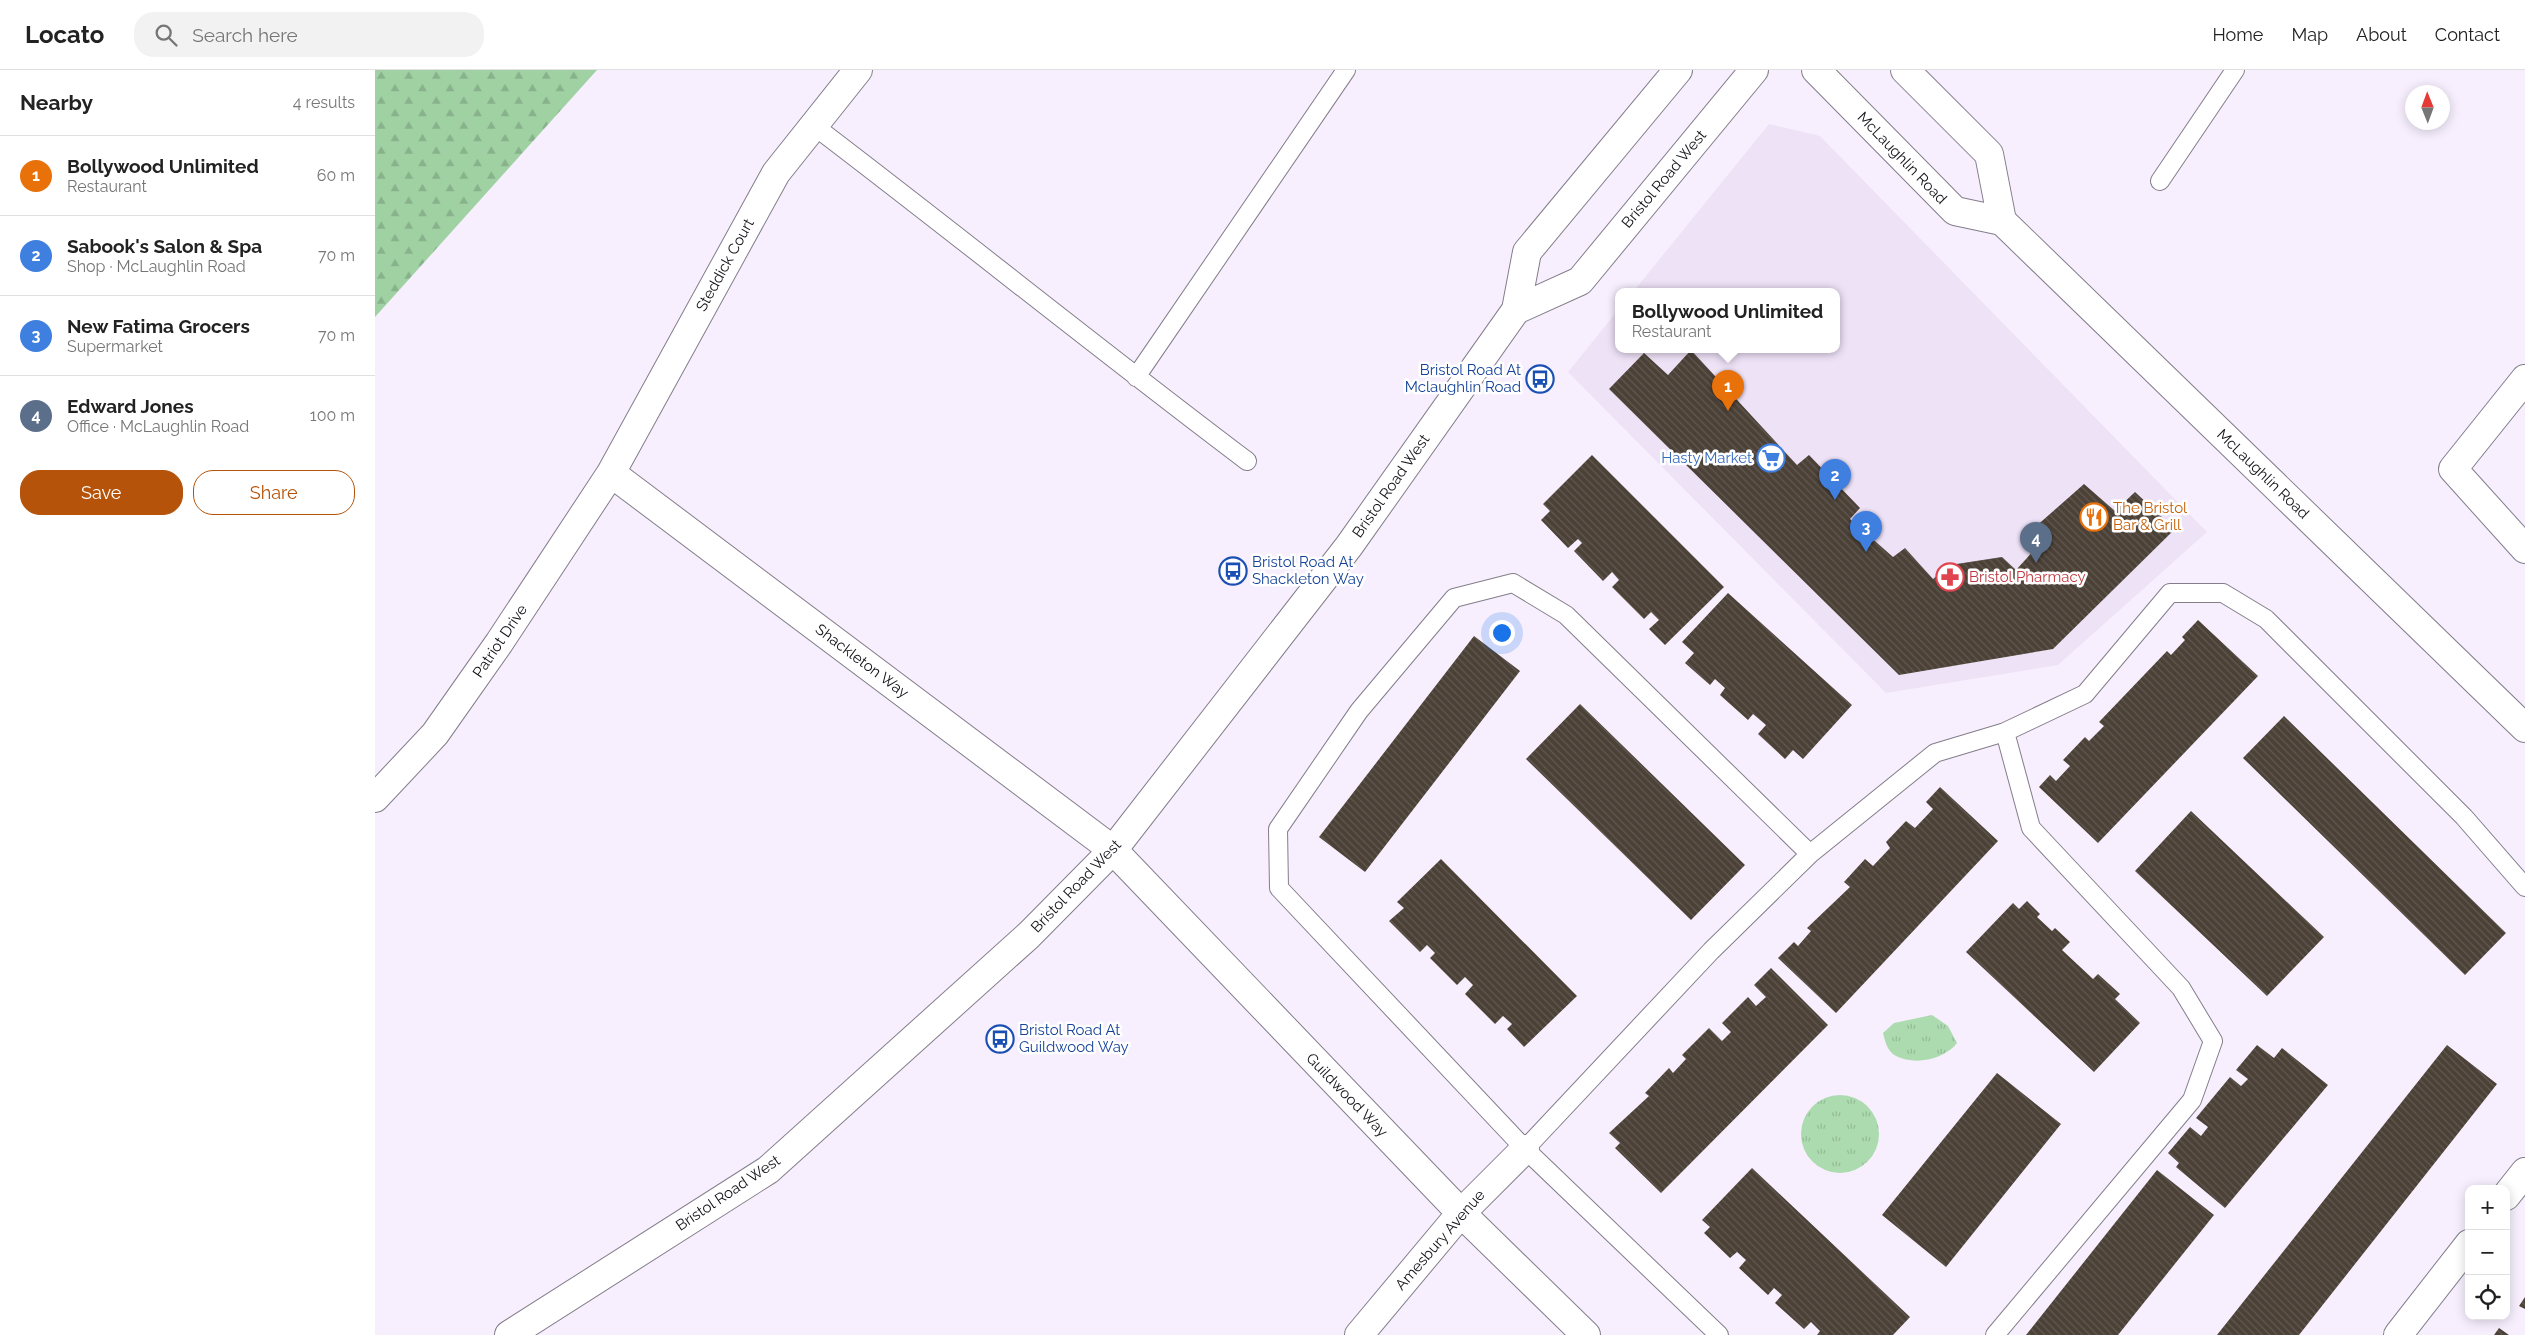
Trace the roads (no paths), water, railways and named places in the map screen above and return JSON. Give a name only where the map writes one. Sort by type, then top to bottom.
[{"type":"street","name":"Steddick Court","points":[[611,472],[776,173],[858,70]]},
{"type":"street","name":"Bristol Road West","points":[[509,1335],[768,1170],[1029,936],[1113,850],[1349,546],[1516,310],[1527,252],[1678,70]]},
{"type":"street","name":"Bristol Road West","points":[[1516,310],[1580,281],[1754,70]]},
{"type":"street","name":"McLaughlin Road","points":[[1816,70],[1955,211],[2002,220],[2525,728]]},
{"type":"street","points":[[1905,70],[1989,154],[2002,220]]},
{"type":"street","points":[[2525,379],[2453,469],[2525,549]]},
{"type":"street","name":"Patriot Drive","points":[[375,798],[435,734],[499,644],[611,472]]},
{"type":"street","name":"Shackleton Way","points":[[611,472],[1113,850]]},
{"type":"street","name":"Guildwood Way","points":[[1113,850],[1461,1213],[1586,1335]]},
{"type":"street","name":"Amesbury Avenue","points":[[1359,1335],[1461,1213],[1525,1149]]},
{"type":"street","points":[[2510,1191],[2525,1172]]},
{"type":"street","points":[[2398,1335],[2465,1249]]},
{"type":"lane","points":[[1136,377],[1346,70]]},
{"type":"lane","points":[[2160,181],[2235,70]]},
{"type":"lane","points":[[813,125],[973,246],[1136,377],[1247,461]]},
{"type":"lane","points":[[1719,1335],[1525,1149],[1279,888],[1279,829],[1359,712],[1454,598],[1513,583],[1567,615],[1810,854]]},
{"type":"lane","points":[[1525,1149],[1711,951],[1810,854],[1935,753],[2005,732],[2085,694],[2170,593],[2223,593],[2266,619],[2464,817],[2525,887]]},
{"type":"lane","points":[[1995,1335],[2192,1100],[2213,1041],[2181,988],[2031,828],[2005,732]]},
{"type":"place","name":"Bristol Road At Mclaughlin Road","points":[[1540,379]]},
{"type":"place","name":"Bollywood Unlimited","points":[[1728,411]]},
{"type":"place","name":"Hasty Market","points":[[1771,458]]},
{"type":"place","name":"Sabook's Salon & Spa","points":[[1835,500]]},
{"type":"place","name":"The Bristol Bar & Grill","points":[[2094,517]]},
{"type":"place","name":"New Fatima Grocers","points":[[1866,552]]},
{"type":"place","name":"Edward Jones","points":[[2036,563]]},
{"type":"place","name":"Bristol Road At Shackleton Way","points":[[1233,571]]},
{"type":"place","name":"Bristol Pharmacy","points":[[1950,577]]},
{"type":"place","name":"Bristol Road At Guildwood Way","points":[[1000,1039]]}]
